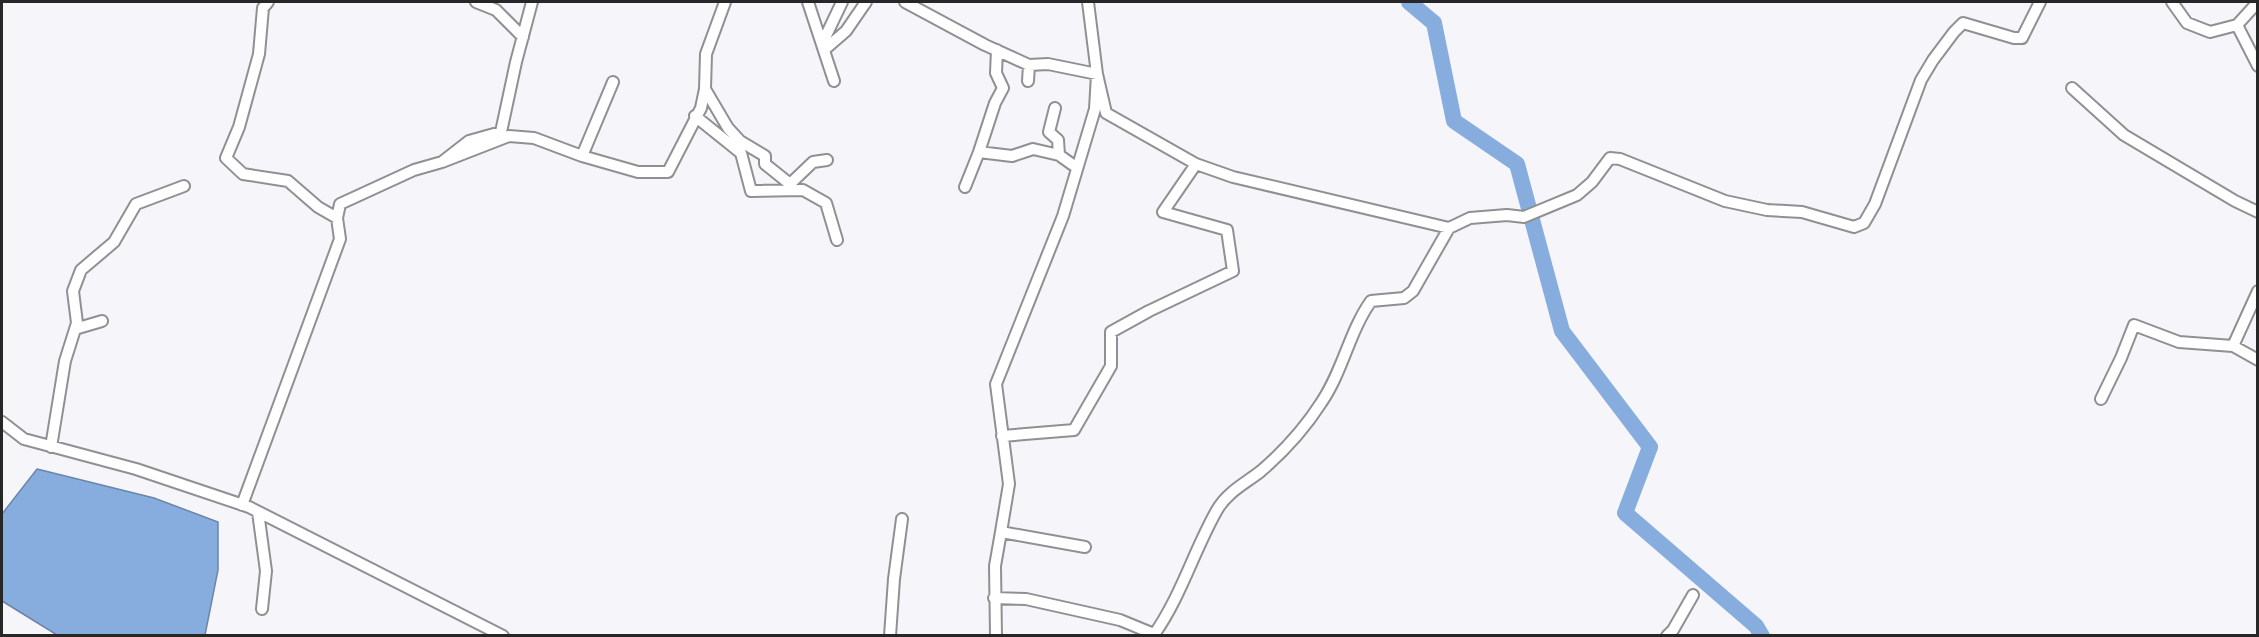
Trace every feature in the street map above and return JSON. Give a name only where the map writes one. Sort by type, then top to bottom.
[{"type":"street","points":[[268,2],[263,8],[259,54],[238,127],[226,158],[243,174],[288,181],[318,207],[338,218]]},
{"type":"street","points":[[476,2],[496,10],[522,37]]},
{"type":"street","points":[[442,162],[469,141],[501,132],[532,2]]},
{"type":"street","points":[[242,505],[340,239],[338,218],[340,204],[414,170],[442,162],[509,136],[534,138],[582,156],[638,172],[668,172],[701,108],[705,89],[706,54],[725,2]]},
{"type":"street","points":[[808,2],[834,81]]},
{"type":"street","points":[[823,47],[842,2]]},
{"type":"street","points":[[823,47],[846,31],[866,2]]},
{"type":"street","points":[[905,2],[1029,65],[1048,64],[1097,74]]},
{"type":"street","points":[[1088,2],[1097,74],[1106,113],[1197,164],[1233,177],[1449,228]]},
{"type":"street","points":[[994,598],[1026,599],[1120,620],[1154,635],[1186,576],[1218,508],[1231,493],[1261,471],[1291,441],[1322,403],[1340,370],[1361,315],[1371,301],[1404,298],[1413,291],[1449,228],[1470,218],[1507,215],[1524,218],[1576,195],[1592,182],[1610,158],[1620,159],[1725,201],[1767,210],[1802,212],[1854,227],[1864,223],[1875,204],[1921,80],[1954,32],[1963,23],[2014,38],[2022,38],[2040,2]]},
{"type":"street","points":[[2172,2],[2187,23],[2210,32],[2237,25],[2258,3]]},
{"type":"street","points":[[2237,25],[2258,66]]},
{"type":"street","points":[[965,187],[980,152],[995,103],[1003,88],[996,73],[997,50]]},
{"type":"street","points":[[1028,81],[1029,65]]},
{"type":"street","points":[[996,636],[994,566],[1009,484],[996,384],[1063,216],[1095,109],[1097,74]]},
{"type":"street","points":[[582,156],[613,82]]},
{"type":"street","points":[[2072,88],[2124,135],[2235,201],[2258,212]]},
{"type":"street","points":[[705,89],[740,141],[765,156],[765,164],[790,184],[813,162],[826,160]]},
{"type":"street","points":[[1055,108],[1049,132],[1058,140],[1059,155]]},
{"type":"street","points":[[696,116],[741,153],[751,191],[803,190],[826,203],[837,240]]},
{"type":"street","points":[[980,152],[1012,156],[1033,149],[1059,155],[1073,165],[1077,165]]},
{"type":"street","points":[[1002,436],[1074,430],[1111,366],[1111,332],[1233,271],[1227,230],[1162,212],[1197,164]]},
{"type":"street","points":[[51,447],[65,361],[77,323],[74,291],[81,270],[114,242],[136,204],[184,186]]},
{"type":"street","points":[[2233,346],[2258,291]]},
{"type":"street","points":[[75,329],[102,321]]},
{"type":"street","points":[[2101,399],[2134,325],[2179,342],[2233,346],[2258,360]]},
{"type":"street","points":[[2,422],[24,440],[136,470],[242,505],[504,636]]},
{"type":"street","points":[[258,512],[266,571],[262,609]]},
{"type":"street","points":[[890,636],[894,579],[902,519]]},
{"type":"street","points":[[1001,532],[1085,547]]},
{"type":"street","points":[[1667,636],[1693,595]]},
{"type":"water","points":[[37,469],[154,498],[218,522],[218,570],[205,635],[57,635],[2,601],[2,514]]},
{"type":"waterway","points":[[1409,2],[1434,23],[1454,121],[1517,164],[1562,331],[1650,447],[1625,513],[1756,626],[1762,636]]}]
